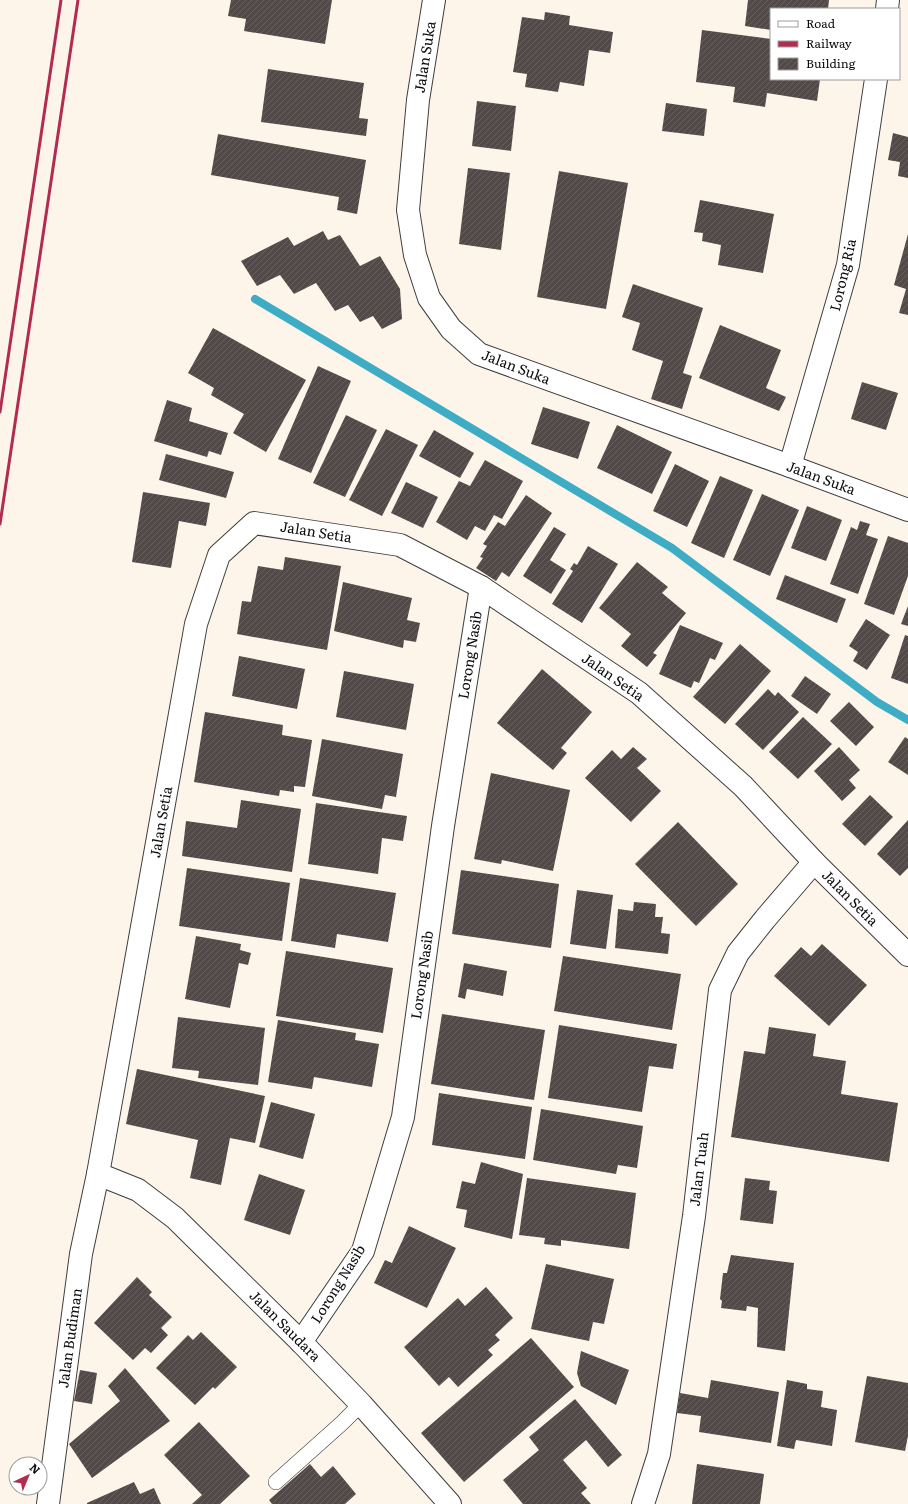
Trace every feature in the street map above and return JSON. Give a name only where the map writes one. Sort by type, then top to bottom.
[{"type":"street","name":"Jalan Suka","points":[[434,0],[418,100],[408,210],[415,255],[429,298],[451,329],[479,354],[908,510]]},
{"type":"street","name":"Lorong Ria","points":[[790,466],[848,265],[876,80]]},
{"type":"street","name":"Jalan Setia","points":[[98,1174],[196,624],[219,554],[254,523],[400,545],[481,586],[639,693],[743,786],[814,862],[908,955]]},
{"type":"street","name":"Lorong Nasib","points":[[301,1342],[363,1251],[403,1117],[443,826],[481,586]]},
{"type":"street","name":"Jalan Tuah","points":[[644,1504],[659,1454],[694,1216],[720,990],[738,953],[765,918],[814,862]]},
{"type":"street","name":"Jalan Saudara","points":[[98,1174],[138,1190],[175,1218],[362,1404],[450,1504]]},
{"type":"street","name":"Jalan Budiman","points":[[48,1504],[81,1254],[98,1174]]},
{"type":"lane","points":[[276,1482],[362,1404]]},
{"type":"building","points":[[231,0],[332,0],[325,44],[244,31],[246,19],[228,16]]},
{"type":"building","points":[[748,0],[829,0],[828,8],[770,8],[770,30],[745,26]]},
{"type":"building","points":[[545,12],[570,16],[569,25],[613,32],[610,53],[589,50],[584,86],[560,82],[558,92],[525,87],[527,74],[513,72],[522,17],[544,20]]},
{"type":"building","points":[[702,30],[770,39],[770,80],[820,80],[817,101],[767,93],[765,107],[733,102],[735,87],[696,82]]},
{"type":"building","points":[[268,69],[364,83],[359,118],[368,119],[366,136],[261,122]]},
{"type":"building","points":[[477,101],[516,106],[511,151],[472,146]]},
{"type":"building","points":[[666,103],[707,109],[704,136],[662,131]]},
{"type":"building","points":[[893,133],[908,137],[908,178],[898,176],[900,162],[888,160]]},
{"type":"building","points":[[218,134],[366,160],[357,214],[337,210],[339,197],[211,175]]},
{"type":"building","points":[[468,168],[510,173],[501,250],[459,244]]},
{"type":"building","points":[[559,171],[628,183],[606,309],[537,297]]},
{"type":"building","points":[[700,200],[774,214],[763,273],[718,265],[721,245],[702,241],[703,233],[694,232]]},
{"type":"building","points":[[323,231],[328,240],[340,235],[360,266],[380,256],[400,289],[402,319],[382,329],[373,316],[360,322],[348,305],[335,311],[316,283],[294,294],[280,275],[257,286],[241,261],[288,237],[294,246]]},
{"type":"building","points":[[908,234],[908,315],[899,313],[906,289],[894,285]]},
{"type":"building","points":[[633,284],[703,308],[683,373],[692,376],[682,409],[651,399],[663,361],[632,350],[640,323],[622,317]]},
{"type":"building","points":[[720,325],[781,350],[766,388],[786,397],[779,411],[699,378]]},
{"type":"building","points":[[213,328],[306,380],[266,452],[233,433],[244,414],[211,395],[214,388],[188,373]]},
{"type":"building","points":[[318,366],[351,381],[311,473],[278,459]]},
{"type":"building","points":[[862,382],[898,393],[886,430],[851,419]]},
{"type":"building","points":[[167,400],[192,408],[189,421],[228,433],[221,455],[209,451],[207,457],[154,441]]},
{"type":"building","points":[[543,407],[590,422],[578,459],[531,444]]},
{"type":"building","points":[[346,415],[377,430],[345,497],[313,483]]},
{"type":"building","points":[[617,425],[672,452],[652,494],[597,468]]},
{"type":"building","points":[[386,429],[418,445],[382,516],[349,500]]},
{"type":"building","points":[[434,430],[474,453],[460,478],[419,456]]},
{"type":"building","points":[[166,454],[234,472],[226,498],[159,480]]},
{"type":"building","points":[[485,460],[523,481],[502,519],[494,515],[485,531],[475,526],[467,540],[436,522],[459,481],[470,486]]},
{"type":"building","points":[[675,464],[709,481],[687,527],[653,511]]},
{"type":"building","points":[[720,476],[753,490],[724,558],[691,543]]},
{"type":"building","points":[[406,482],[438,497],[423,528],[391,513]]},
{"type":"building","points":[[143,492],[210,503],[206,526],[179,521],[171,568],[132,562]]},
{"type":"building","points":[[762,494],[799,510],[770,576],[733,560]]},
{"type":"building","points":[[526,495],[552,513],[509,577],[502,572],[496,581],[476,568],[483,558],[480,557],[487,546],[483,544],[498,522],[505,526]]},
{"type":"building","points":[[807,506],[842,520],[826,561],[791,548]]},
{"type":"building","points":[[860,521],[870,524],[866,535],[878,539],[858,594],[830,584],[851,527],[857,530]]},
{"type":"building","points":[[554,527],[566,534],[550,560],[566,570],[551,594],[523,576]]},
{"type":"building","points":[[888,536],[908,543],[908,576],[894,615],[864,604]]},
{"type":"building","points":[[588,546],[618,564],[582,623],[552,604],[573,571],[570,569],[574,563],[577,565]]},
{"type":"building","points":[[285,557],[341,566],[327,650],[237,634],[242,601],[251,602],[258,566],[283,570]]},
{"type":"building","points":[[637,562],[668,587],[662,593],[686,613],[653,653],[657,655],[647,667],[621,646],[631,634],[599,608]]},
{"type":"building","points":[[785,575],[846,599],[837,623],[776,599]]},
{"type":"building","points":[[343,582],[412,598],[407,620],[420,623],[416,642],[404,640],[403,648],[334,631]]},
{"type":"building","points":[[908,606],[908,626],[901,624]]},
{"type":"building","points":[[866,619],[890,635],[867,670],[853,661],[858,652],[849,646]]},
{"type":"building","points":[[680,625],[723,643],[715,660],[710,658],[699,683],[694,681],[691,688],[659,674]]},
{"type":"building","points":[[905,635],[908,636],[908,684],[891,678]]},
{"type":"building","points":[[740,644],[771,671],[725,724],[693,697]]},
{"type":"building","points":[[239,656],[305,669],[297,709],[232,696]]},
{"type":"building","points":[[542,669],[592,712],[561,748],[567,753],[553,770],[497,723]]},
{"type":"building","points":[[344,671],[414,684],[406,730],[336,717]]},
{"type":"building","points":[[805,676],[831,694],[817,714],[791,696]]},
{"type":"building","points":[[768,689],[775,696],[778,692],[799,712],[763,750],[735,724]]},
{"type":"building","points":[[849,702],[874,727],[856,746],[830,721]]},
{"type":"building","points":[[205,712],[283,725],[282,735],[312,740],[305,787],[294,786],[294,792],[280,790],[279,796],[194,782]]},
{"type":"building","points":[[803,717],[832,744],[798,779],[769,752]]},
{"type":"building","points":[[905,737],[908,739],[908,775],[888,762]]},
{"type":"building","points":[[322,739],[403,754],[396,797],[385,795],[382,809],[312,796]]},
{"type":"building","points":[[633,747],[647,759],[637,768],[661,791],[631,822],[585,778],[612,750],[621,759]]},
{"type":"building","points":[[839,747],[860,770],[849,780],[856,788],[842,801],[814,771]]},
{"type":"building","points":[[491,773],[570,790],[553,871],[502,860],[501,864],[474,859]]},
{"type":"building","points":[[870,795],[893,817],[865,846],[842,824]]},
{"type":"building","points":[[241,800],[301,809],[292,872],[182,856],[186,821],[237,828]]},
{"type":"building","points":[[316,803],[407,816],[403,841],[382,838],[378,874],[308,864]]},
{"type":"building","points":[[908,820],[908,868],[900,876],[877,854]]},
{"type":"building","points":[[678,822],[738,884],[696,926],[635,864]]},
{"type":"building","points":[[187,868],[290,883],[282,941],[179,926]]},
{"type":"building","points":[[461,870],[559,884],[551,948],[452,934]]},
{"type":"building","points":[[300,878],[396,893],[388,942],[337,934],[335,948],[291,941]]},
{"type":"building","points":[[577,890],[613,895],[606,949],[570,944]]},
{"type":"building","points":[[634,902],[656,904],[655,917],[663,917],[661,933],[670,934],[668,954],[615,948],[618,909],[633,911]]},
{"type":"building","points":[[196,936],[241,944],[240,950],[251,953],[248,965],[239,963],[230,1008],[185,999]]},
{"type":"building","points":[[822,944],[867,985],[829,1026],[774,976],[801,947],[811,956]]},
{"type":"building","points":[[286,951],[393,968],[383,1033],[276,1016]]},
{"type":"building","points":[[563,956],[681,974],[672,1030],[554,1011]]},
{"type":"building","points":[[464,963],[507,971],[503,996],[467,989],[465,999],[458,997]]},
{"type":"building","points":[[442,1014],[545,1030],[534,1100],[431,1084]]},
{"type":"building","points":[[178,1017],[265,1028],[258,1085],[198,1078],[199,1071],[172,1068]]},
{"type":"building","points":[[278,1020],[356,1033],[355,1040],[379,1044],[372,1087],[314,1077],[312,1089],[268,1082]]},
{"type":"building","points":[[559,1025],[677,1044],[673,1069],[649,1066],[642,1112],[548,1098]]},
{"type":"building","points":[[769,1027],[816,1034],[813,1056],[846,1061],[841,1094],[898,1103],[889,1162],[731,1137],[744,1051],[765,1054]]},
{"type":"building","points":[[137,1069],[265,1096],[255,1143],[230,1138],[221,1185],[190,1178],[198,1140],[126,1124]]},
{"type":"building","points":[[439,1093],[532,1107],[525,1159],[432,1145]]},
{"type":"building","points":[[271,1102],[315,1114],[303,1159],[259,1147]]},
{"type":"building","points":[[541,1109],[643,1126],[637,1168],[618,1165],[616,1174],[533,1160]]},
{"type":"building","points":[[481,1162],[523,1174],[512,1239],[464,1227],[467,1210],[456,1208],[462,1181],[475,1184]]},
{"type":"building","points":[[259,1174],[305,1190],[290,1235],[244,1220]]},
{"type":"building","points":[[527,1178],[636,1193],[629,1249],[561,1240],[561,1246],[544,1244],[545,1238],[519,1235]]},
{"type":"building","points":[[745,1178],[770,1181],[769,1190],[777,1191],[773,1224],[740,1220]]},
{"type":"building","points":[[409,1226],[456,1248],[427,1308],[374,1283],[385,1260],[392,1263]]},
{"type":"building","points":[[731,1255],[794,1263],[785,1351],[757,1347],[758,1308],[747,1306],[746,1311],[721,1308],[722,1301],[720,1299],[723,1273],[727,1273]]},
{"type":"building","points":[[546,1264],[614,1279],[604,1324],[593,1322],[589,1341],[531,1329]]},
{"type":"building","points":[[137,1277],[152,1292],[149,1295],[172,1317],[161,1328],[168,1335],[151,1353],[145,1348],[133,1360],[94,1323]]},
{"type":"building","points":[[486,1287],[513,1318],[495,1335],[500,1340],[488,1350],[493,1355],[458,1387],[449,1377],[439,1386],[404,1347],[458,1298],[465,1306]]},
{"type":"building","points":[[201,1332],[237,1367],[215,1389],[213,1387],[195,1405],[156,1368],[188,1335],[193,1340]]},
{"type":"building","points":[[531,1338],[574,1387],[464,1482],[421,1433]]},
{"type":"building","points":[[581,1351],[629,1370],[616,1405],[581,1386],[577,1373]]},
{"type":"building","points":[[125,1368],[170,1421],[92,1478],[69,1444],[120,1401],[108,1386]]},
{"type":"building","points":[[80,1370],[97,1373],[92,1404],[74,1401]]},
{"type":"building","points":[[867,1376],[908,1383],[908,1436],[905,1451],[855,1442]]},
{"type":"building","points":[[711,1380],[779,1392],[771,1443],[699,1432],[701,1416],[677,1413],[680,1393],[708,1398]]},
{"type":"building","points":[[787,1380],[807,1384],[807,1389],[823,1391],[821,1407],[837,1410],[832,1446],[796,1440],[794,1449],[777,1446]]},
{"type":"building","points":[[575,1399],[622,1455],[608,1467],[586,1440],[563,1460],[587,1488],[581,1493],[591,1504],[523,1504],[503,1480],[539,1450],[529,1437]]},
{"type":"building","points":[[199,1422],[250,1476],[220,1504],[192,1504],[202,1495],[164,1455]]},
{"type":"building","points":[[310,1464],[321,1477],[333,1466],[356,1494],[345,1504],[272,1504],[269,1500]]},
{"type":"building","points":[[697,1464],[764,1474],[760,1504],[692,1504]]},
{"type":"building","points":[[134,1482],[140,1494],[154,1488],[161,1504],[87,1504],[87,1503]]},
{"type":"waterway","points":[[255,299],[672,548],[877,702],[908,720]]},
{"type":"railway","points":[[0,412],[61,0]]},
{"type":"railway","points":[[0,524],[78,0]]}]
